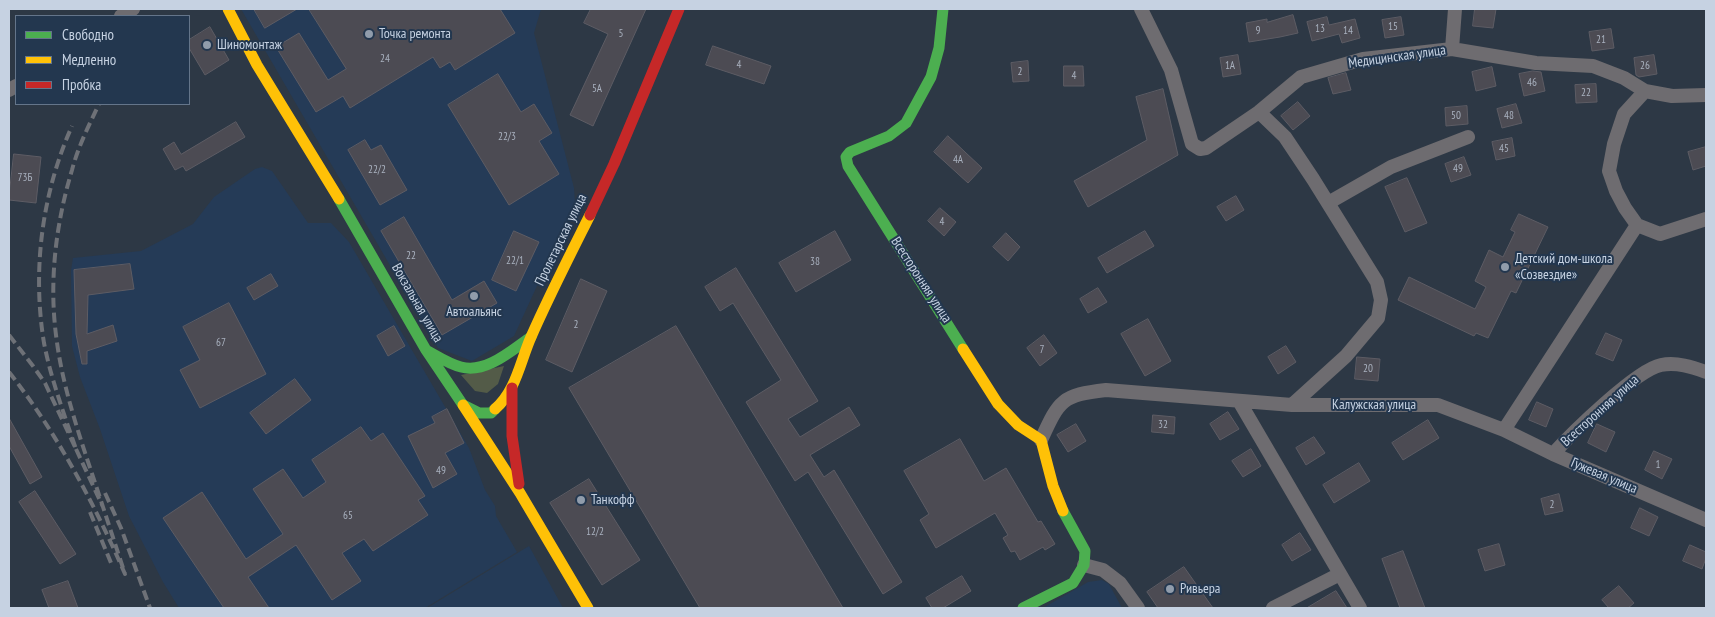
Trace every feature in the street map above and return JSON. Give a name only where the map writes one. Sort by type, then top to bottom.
[{"type":"main road","name":"Вокзальная улица","points":[[228,9],[257,65],[354,225],[426,350],[520,493],[588,608]]},
{"type":"main road","name":"Пролетарская улица","points":[[520,493],[512,451],[510,423],[512,388],[531,337],[614,164],[679,9]]},
{"type":"main road","name":"Всесторонняя улица","points":[[943,9],[939,48],[931,77],[910,116],[906,122],[889,136],[850,152],[846,157],[848,166],[998,404],[1018,425],[1041,440]]},
{"type":"main road","points":[[426,350],[464,368],[479,367],[494,362],[531,337]]},
{"type":"main road","points":[[463,405],[479,413],[491,413],[501,404],[512,388]]},
{"type":"main road","points":[[1022,608],[1073,583],[1084,565],[1085,551],[1066,519],[1053,486],[1041,440]]},
{"type":"street","name":"Медицинская улица","points":[[1141,9],[1171,70],[1192,144],[1200,149],[1206,148],[1259,112],[1301,77],[1364,59],[1452,50],[1536,63],[1593,66],[1624,78],[1645,91],[1672,96],[1706,95]]},
{"type":"street","points":[[1452,50],[1455,9]]},
{"type":"street","points":[[1645,91],[1624,114],[1614,144],[1609,172],[1616,190],[1625,208],[1638,225],[1660,234],[1706,219]]},
{"type":"street","points":[[1259,112],[1284,136],[1328,203],[1377,282],[1381,300],[1378,318],[1346,356],[1292,405]]},
{"type":"street","points":[[1328,203],[1391,167],[1468,137]]},
{"type":"street","points":[[1504,430],[1638,225]]},
{"type":"street","name":"Всесторонняя улица","points":[[1553,454],[1567,438],[1640,375],[1661,365],[1684,365],[1706,372]]},
{"type":"street","name":"Калужская улица","points":[[1041,440],[1055,410],[1068,398],[1086,392],[1106,390],[1292,405],[1438,405],[1504,430]]},
{"type":"street","points":[[1239,401],[1360,608]]},
{"type":"street","name":"Гужевая улица","points":[[1504,430],[1553,454],[1706,520]]},
{"type":"street","points":[[1084,565],[1103,570],[1120,583],[1138,608]]},
{"type":"street","points":[[1273,608],[1340,574]]},
{"type":"shaded area","points":[[241,9],[541,9],[534,33],[574,188],[575,203],[514,336],[472,361],[438,348]]},
{"type":"shaded area","points":[[262,167],[272,171],[308,223],[331,223],[349,242],[469,448],[485,490],[495,506],[496,516],[517,552],[425,608],[179,608],[163,582],[129,516],[100,429],[80,377],[72,346],[71,270],[73,258],[141,251],[193,224],[214,197],[255,169]]},
{"type":"shaded area","points":[[529,546],[563,608],[427,608]]},
{"type":"shaded area","points":[[1102,580],[1109,584],[1122,608],[1043,608],[1088,582]]},
{"type":"green space","points":[[504,366],[498,384],[487,393],[475,391],[461,375]]},
{"type":"building","points":[[254,9],[297,9],[265,28]]},
{"type":"building","points":[[309,9],[500,9],[515,33],[455,70],[450,62],[440,68],[433,57],[350,108],[343,96],[316,112],[276,47],[299,33],[328,80],[346,69]]},
{"type":"building","points":[[591,9],[646,9],[593,126],[570,115],[608,34],[584,23]]},
{"type":"building","points":[[1475,9],[1496,9],[1493,28],[1473,26]]},
{"type":"building","points":[[1293,15],[1298,33],[1249,42],[1246,23],[1267,19],[1267,22]]},
{"type":"building","points":[[1327,17],[1329,25],[1355,19],[1360,38],[1342,43],[1339,34],[1312,41],[1307,22]]},
{"type":"building","points":[[1401,17],[1404,35],[1385,38],[1382,20]]},
{"type":"building","points":[[210,27],[229,60],[205,75],[190,50],[190,39]]},
{"type":"building","points":[[1611,29],[1614,48],[1592,51],[1589,32]]},
{"type":"building","points":[[713,46],[771,66],[764,84],[706,65]]},
{"type":"building","points":[[1238,55],[1241,74],[1223,77],[1220,58]]},
{"type":"building","points":[[1654,55],[1657,74],[1639,77],[1636,75],[1634,58]]},
{"type":"building","points":[[1028,61],[1029,81],[1013,82],[1011,63]]},
{"type":"building","points":[[1064,66],[1083,66],[1084,86],[1064,86]]},
{"type":"building","points":[[1492,67],[1496,86],[1476,91],[1472,72]]},
{"type":"building","points":[[1533,71],[1541,72],[1545,91],[1524,96],[1519,74]]},
{"type":"building","points":[[1346,73],[1351,90],[1333,94],[1328,78]]},
{"type":"building","points":[[498,74],[521,112],[534,104],[552,133],[539,141],[559,174],[509,205],[448,105]]},
{"type":"building","points":[[1596,84],[1597,102],[1576,103],[1575,85]]},
{"type":"building","points":[[1163,89],[1178,155],[1088,207],[1074,181],[1147,140],[1136,97]]},
{"type":"building","points":[[1298,102],[1310,116],[1293,130],[1281,116]]},
{"type":"building","points":[[1516,104],[1522,123],[1502,128],[1497,109]]},
{"type":"building","points":[[1467,106],[1468,124],[1446,126],[1445,108]]},
{"type":"building","points":[[236,122],[245,137],[186,171],[183,166],[175,170],[163,149],[174,142],[181,154]]},
{"type":"building","points":[[948,136],[982,168],[968,183],[934,152]]},
{"type":"building","points":[[1512,138],[1515,156],[1496,160],[1492,142]]},
{"type":"building","points":[[365,140],[371,150],[381,145],[407,190],[380,205],[348,150]]},
{"type":"building","points":[[1706,147],[1706,166],[1693,170],[1688,152]]},
{"type":"building","points":[[14,154],[41,157],[36,203],[9,200]]},
{"type":"building","points":[[1464,157],[1471,175],[1451,182],[1445,164]]},
{"type":"building","points":[[1407,178],[1427,223],[1405,232],[1385,187]]},
{"type":"building","points":[[1236,196],[1244,210],[1226,221],[1217,207]]},
{"type":"building","points":[[940,208],[956,222],[944,236],[928,221]]},
{"type":"building","name":"Детский дом-школа «Созвездие»","points":[[1519,214],[1548,227],[1516,293],[1511,291],[1488,338],[1476,333],[1474,336],[1398,300],[1409,277],[1475,309],[1486,287],[1475,281],[1489,250],[1503,257],[1515,232],[1511,230]]},
{"type":"building","points":[[404,217],[452,300],[484,281],[497,303],[442,335],[381,231]]},
{"type":"building","points":[[514,231],[539,242],[516,291],[492,280]]},
{"type":"building","points":[[835,231],[851,260],[796,292],[779,263]]},
{"type":"building","points":[[1145,231],[1154,246],[1107,273],[1098,258]]},
{"type":"building","points":[[1006,233],[1020,247],[1008,261],[993,247]]},
{"type":"building","points":[[130,264],[134,289],[88,295],[87,334],[113,325],[117,341],[87,351],[87,364],[82,364],[76,334],[74,270]]},
{"type":"building","points":[[736,268],[818,401],[788,419],[800,437],[849,407],[860,425],[810,455],[824,477],[834,470],[902,582],[883,594],[808,472],[795,481],[746,402],[781,380],[733,303],[720,311],[705,287]]},
{"type":"building","points":[[271,274],[278,286],[254,300],[247,288]]},
{"type":"building","points":[[581,279],[607,291],[572,372],[546,360]]},
{"type":"building","points":[[1098,288],[1107,302],[1088,313],[1080,299]]},
{"type":"building","points":[[229,303],[266,374],[200,408],[180,370],[200,360],[183,327]]},
{"type":"building","points":[[1148,319],[1171,361],[1145,376],[1121,334]]},
{"type":"building","points":[[394,326],[405,346],[388,356],[377,336]]},
{"type":"building","points":[[676,326],[843,608],[700,608],[569,388]]},
{"type":"building","points":[[1606,333],[1622,340],[1613,361],[1596,354]]},
{"type":"building","points":[[1044,335],[1057,353],[1040,366],[1027,348]]},
{"type":"building","points":[[1286,346],[1296,362],[1278,374],[1268,357]]},
{"type":"building","points":[[1357,357],[1380,359],[1378,381],[1355,379]]},
{"type":"building","points":[[295,379],[311,400],[266,434],[250,413]]},
{"type":"building","points":[[1537,402],[1553,409],[1546,427],[1529,420]]},
{"type":"building","points":[[447,409],[464,443],[445,453],[457,474],[433,488],[408,436],[435,423],[432,417]]},
{"type":"building","points":[[1228,412],[1239,429],[1220,440],[1210,424]]},
{"type":"building","points":[[1153,415],[1175,417],[1174,434],[1152,432]]},
{"type":"building","points":[[9,418],[42,477],[30,484],[9,446]]},
{"type":"building","points":[[1428,420],[1439,438],[1403,460],[1392,443]]},
{"type":"building","points":[[1076,424],[1086,441],[1068,452],[1057,435]]},
{"type":"building","points":[[1597,424],[1615,432],[1606,452],[1588,443]]},
{"type":"building","points":[[361,427],[371,441],[383,433],[425,496],[418,500],[428,515],[373,551],[364,539],[342,553],[361,581],[332,600],[296,545],[248,577],[269,608],[224,608],[163,518],[202,492],[246,559],[283,534],[253,489],[283,469],[303,498],[326,482],[312,460]]},
{"type":"building","points":[[1314,437],[1325,453],[1306,465],[1296,448]]},
{"type":"building","points":[[960,439],[984,481],[1006,468],[1038,522],[1041,521],[1055,544],[1045,550],[1043,547],[1020,560],[1015,551],[1011,552],[1003,538],[1008,535],[995,513],[936,548],[920,520],[929,514],[904,471]]},
{"type":"building","points":[[1251,449],[1261,466],[1243,477],[1232,461]]},
{"type":"building","points":[[1654,451],[1672,459],[1662,479],[1645,470]]},
{"type":"building","points":[[1359,463],[1370,481],[1334,503],[1323,485]]},
{"type":"building","points":[[589,479],[640,560],[602,585],[550,503]]},
{"type":"building","points":[[35,491],[76,554],[60,564],[19,502]]},
{"type":"building","points":[[1559,494],[1563,511],[1545,515],[1541,499]]},
{"type":"building","points":[[1640,508],[1658,517],[1649,536],[1631,528]]},
{"type":"building","points":[[1300,533],[1311,550],[1292,561],[1282,545]]},
{"type":"building","points":[[1499,544],[1505,565],[1485,571],[1478,550]]},
{"type":"building","points":[[1690,545],[1706,552],[1702,569],[1683,561]]},
{"type":"building","points":[[1403,551],[1425,608],[1400,608],[1382,559]]},
{"type":"building","points":[[1184,567],[1213,608],[1158,608],[1147,592]]},
{"type":"building","points":[[962,576],[971,591],[943,608],[932,608],[926,598]]},
{"type":"building","points":[[68,581],[78,608],[49,608],[42,590]]},
{"type":"building","points":[[1619,586],[1634,603],[1628,608],[1609,608],[1602,600]]},
{"type":"building","points":[[1336,591],[1347,608],[1307,608]]},
{"type":"railway","points":[[76,449],[103,507],[69,401],[59,357],[53,293],[55,252],[66,190],[77,153],[99,105]]},
{"type":"railway","points":[[9,335],[45,383],[76,449],[50,370],[44,343],[39,288],[42,232],[47,205],[53,178],[72,126]]},
{"type":"railway","points":[[9,372],[59,444],[101,521],[125,574],[103,507]]},
{"type":"railway","points":[[105,493],[121,528],[150,608]]},
{"type":"railway","points":[[90,512],[111,563]]},
{"type":"traffic: fast","points":[[943,9],[939,48],[931,77],[906,123],[889,136],[850,152],[846,157],[848,166],[963,349]]},
{"type":"traffic: fast","points":[[339,199],[426,350],[463,405],[479,413],[491,413],[495,409]]},
{"type":"traffic: fast","points":[[426,350],[457,366],[480,367],[507,354],[531,337]]},
{"type":"traffic: fast","points":[[1023,608],[1073,583],[1084,565],[1085,551],[1063,511]]},
{"type":"traffic: slow","points":[[228,9],[257,65],[339,199]]},
{"type":"traffic: slow","points":[[495,409],[513,385],[538,322],[590,215]]},
{"type":"traffic: slow","points":[[963,349],[998,404],[1018,425],[1041,440],[1053,486],[1063,511]]},
{"type":"traffic: slow","points":[[463,405],[520,493],[588,608]]},
{"type":"traffic: jam","points":[[590,215],[614,164],[679,9]]},
{"type":"traffic: jam","points":[[512,388],[512,436],[519,484]]},
{"type":"place","name":"Точка ремонта","points":[[369,34]]},
{"type":"place","name":"Шиномонтаж","points":[[207,45]]},
{"type":"place","name":"Детский дом-школа «Созвездие»","points":[[1505,267]]},
{"type":"place","name":"Автоальянс","points":[[474,296]]},
{"type":"place","name":"Танкофф","points":[[581,500]]},
{"type":"place","name":"Ривьера","points":[[1170,589]]}]
